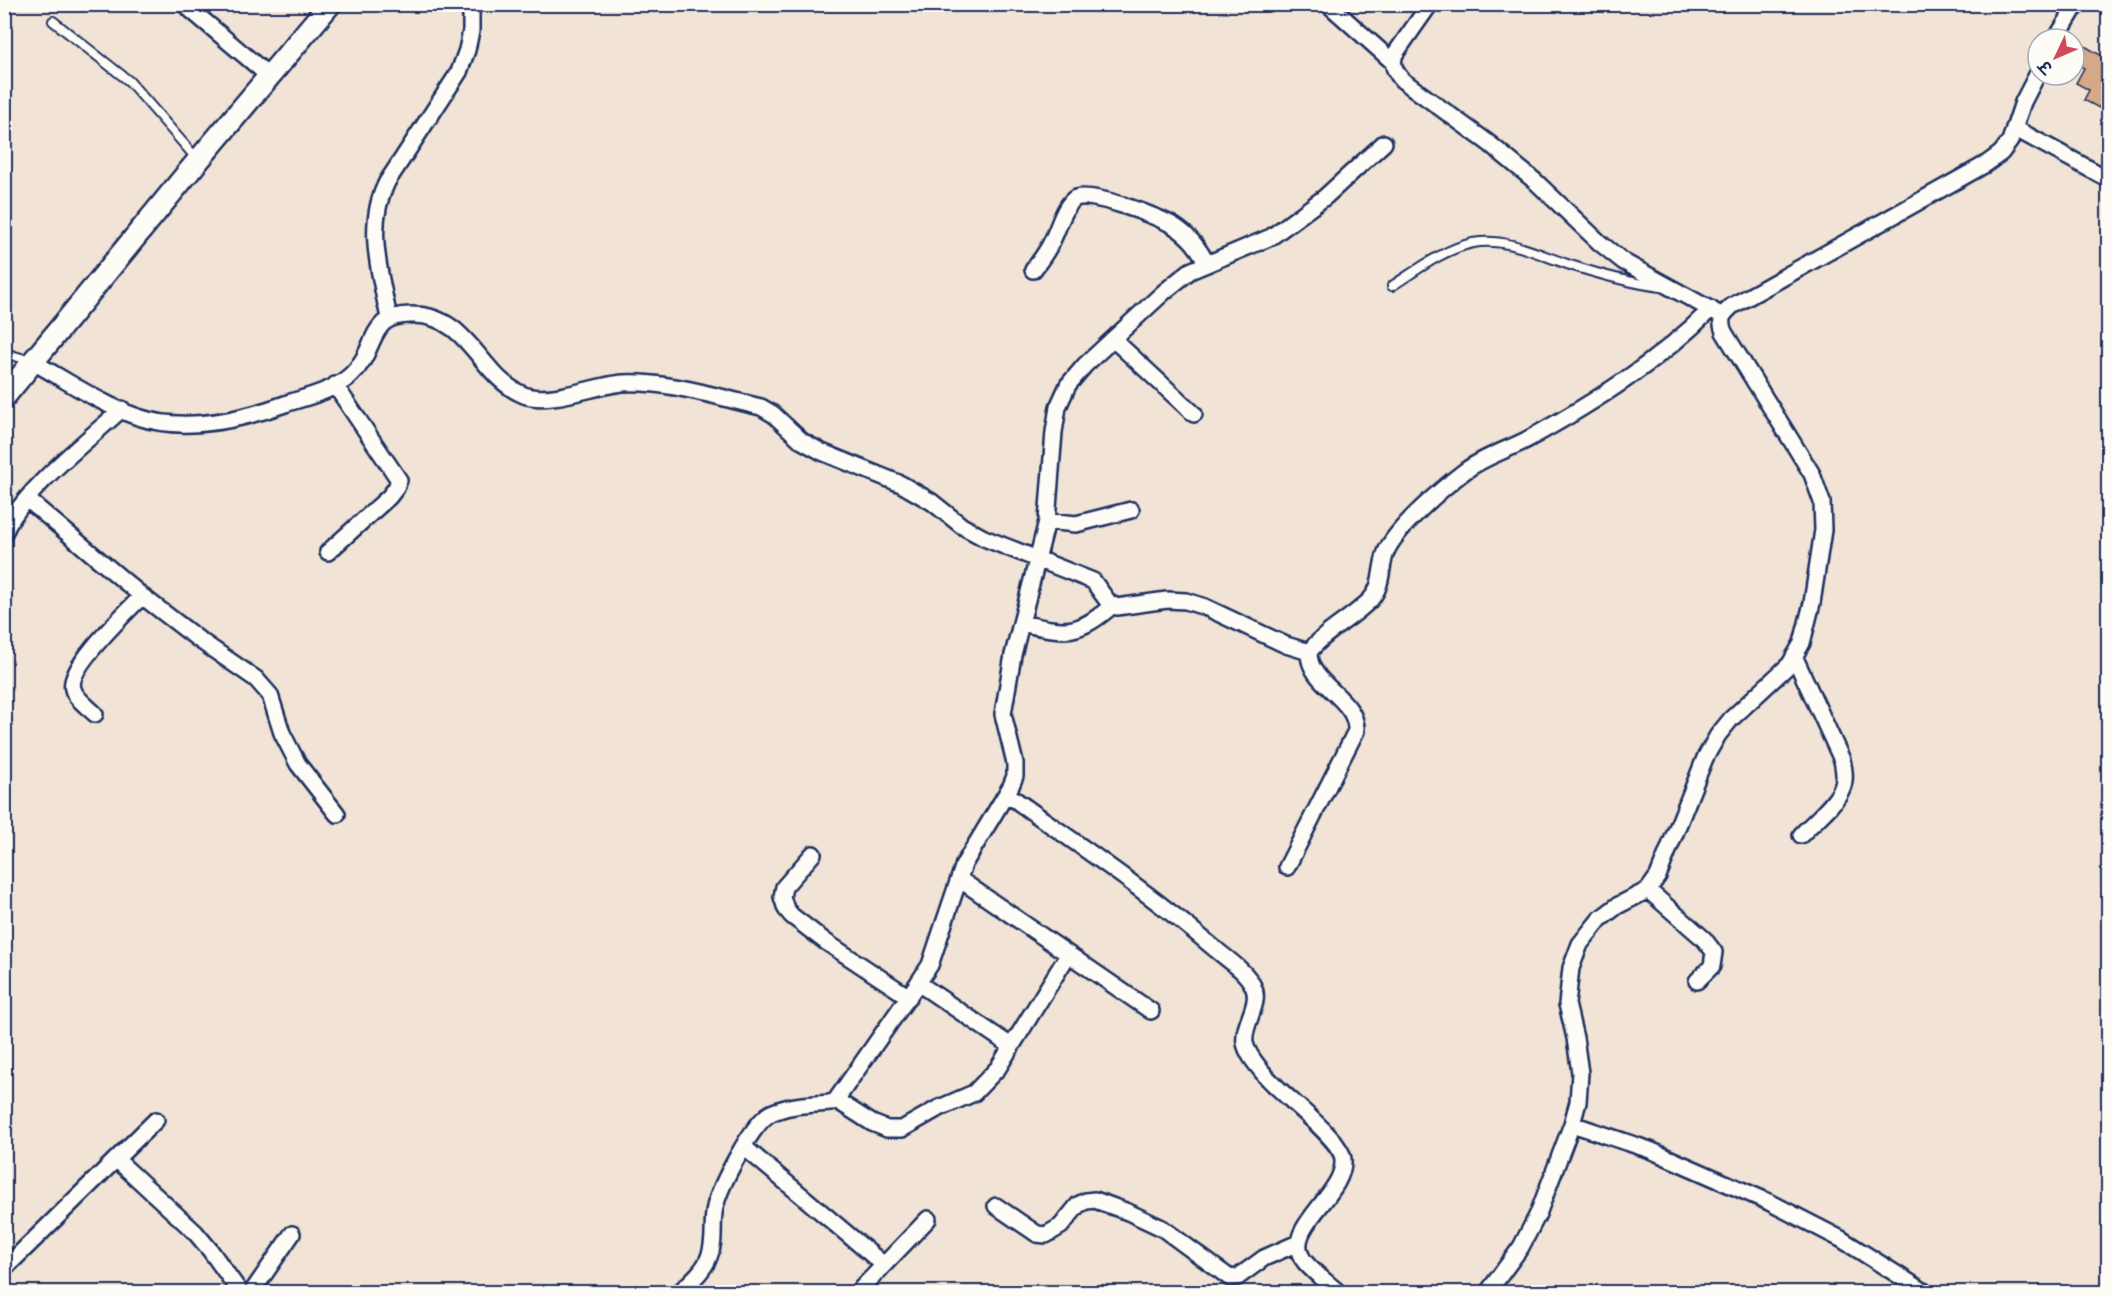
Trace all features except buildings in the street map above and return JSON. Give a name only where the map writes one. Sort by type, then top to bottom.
[{"type":"street","points":[[184,4],[269,76]]},
{"type":"street","points":[[389,318],[376,247],[379,197],[459,72],[471,31],[471,4]]},
{"type":"street","points":[[1328,4],[1393,62]]},
{"type":"street","points":[[1430,4],[1395,54],[1393,62],[1395,71],[1402,80],[1535,180],[1600,243],[1624,262],[1716,312],[1724,332],[1812,474],[1822,502],[1823,530],[1812,603],[1802,643],[1774,680],[1731,718],[1718,735],[1705,758],[1658,876],[1648,890],[1617,906],[1600,919],[1580,944],[1571,968],[1567,1004],[1580,1073],[1578,1102],[1538,1214],[1521,1247],[1488,1293]]},
{"type":"street","points":[[2063,27],[2077,4]]},
{"type":"street","points":[[4,397],[326,6]]},
{"type":"street","points":[[1287,867],[1356,731],[1352,713],[1313,670],[1308,660],[1309,652],[1329,631],[1370,599],[1378,588],[1386,552],[1395,537],[1449,484],[1480,461],[1532,437],[1615,386],[1716,312],[1732,306],[1986,164],[2001,153],[2010,141],[2031,87]]},
{"type":"street","points":[[2014,128],[2109,179]]},
{"type":"street","points":[[685,1291],[708,1260],[714,1244],[714,1208],[730,1170],[757,1127],[769,1115],[788,1107],[830,1103],[836,1100],[918,983],[930,964],[964,864],[1007,794],[1015,776],[1016,763],[1003,714],[1013,655],[1047,521],[1058,406],[1068,385],[1085,365],[1190,271],[1271,237],[1325,197],[1384,143]]},
{"type":"street","points":[[1033,270],[1050,245],[1073,199],[1080,195],[1158,217],[1175,226],[1197,246],[1207,264]]},
{"type":"street","points":[[33,362],[138,417],[161,422],[226,421],[252,416],[326,390],[350,377],[363,362],[380,325],[389,318],[415,315],[437,318],[452,326],[497,375],[525,396],[542,398],[623,383],[668,386],[761,407],[773,414],[802,441],[822,452],[901,484],[932,502],[962,526],[984,538],[1093,581],[1108,603],[1117,607],[1167,600],[1186,601],[1205,607],[1286,645],[1309,652]]},
{"type":"street","points":[[1113,339],[1194,414]]},
{"type":"street","points":[[328,552],[389,497],[399,480],[335,385]]},
{"type":"street","points":[[4,533],[19,508],[42,483],[122,409]]},
{"type":"street","points":[[27,499],[142,596],[256,680],[270,695],[282,733],[298,764],[337,814]]},
{"type":"street","points":[[1047,521],[1076,524],[1131,510]]},
{"type":"street","points":[[94,714],[73,691],[72,682],[76,671],[96,645],[142,596]]},
{"type":"street","points":[[1022,623],[1057,631],[1076,630],[1089,624],[1113,605]]},
{"type":"street","points":[[1794,656],[1842,760],[1845,776],[1843,788],[1836,798],[1801,835]]},
{"type":"street","points":[[1007,794],[1187,925],[1243,973],[1253,986],[1255,995],[1245,1030],[1245,1045],[1272,1084],[1322,1129],[1339,1148],[1343,1158],[1335,1187],[1301,1232],[1298,1243],[1299,1251],[1305,1262],[1338,1292]]},
{"type":"street","points":[[813,854],[784,887],[782,897],[786,909],[826,942],[909,997]]},
{"type":"street","points":[[959,879],[1151,1011]]},
{"type":"street","points":[[1648,890],[1704,939],[1714,952],[1712,966],[1697,981]]},
{"type":"street","points":[[836,1100],[879,1126],[887,1129],[902,1129],[937,1109],[974,1093],[998,1068],[1068,955]]},
{"type":"street","points":[[918,983],[1011,1046]]},
{"type":"street","points":[[4,1269],[156,1120]]},
{"type":"street","points":[[1572,1124],[1650,1150],[1769,1202],[1841,1239],[1924,1293]]},
{"type":"street","points":[[744,1148],[884,1265]]},
{"type":"street","points":[[116,1159],[195,1232],[240,1293]]},
{"type":"street","points":[[996,1206],[1037,1234],[1046,1235],[1061,1226],[1078,1205],[1095,1200],[1162,1228],[1230,1278],[1238,1276],[1264,1258],[1298,1243]]},
{"type":"street","points":[[858,1293],[928,1219]]},
{"type":"street","points":[[252,1293],[292,1234]]},
{"type":"lane","points":[[52,21],[129,81],[198,160]]},
{"type":"lane","points":[[1392,286],[1455,249],[1475,243],[1500,243],[1530,250],[1597,273],[1643,285],[1674,289]]},
{"type":"lane","points":[[4,353],[33,362]]}]
